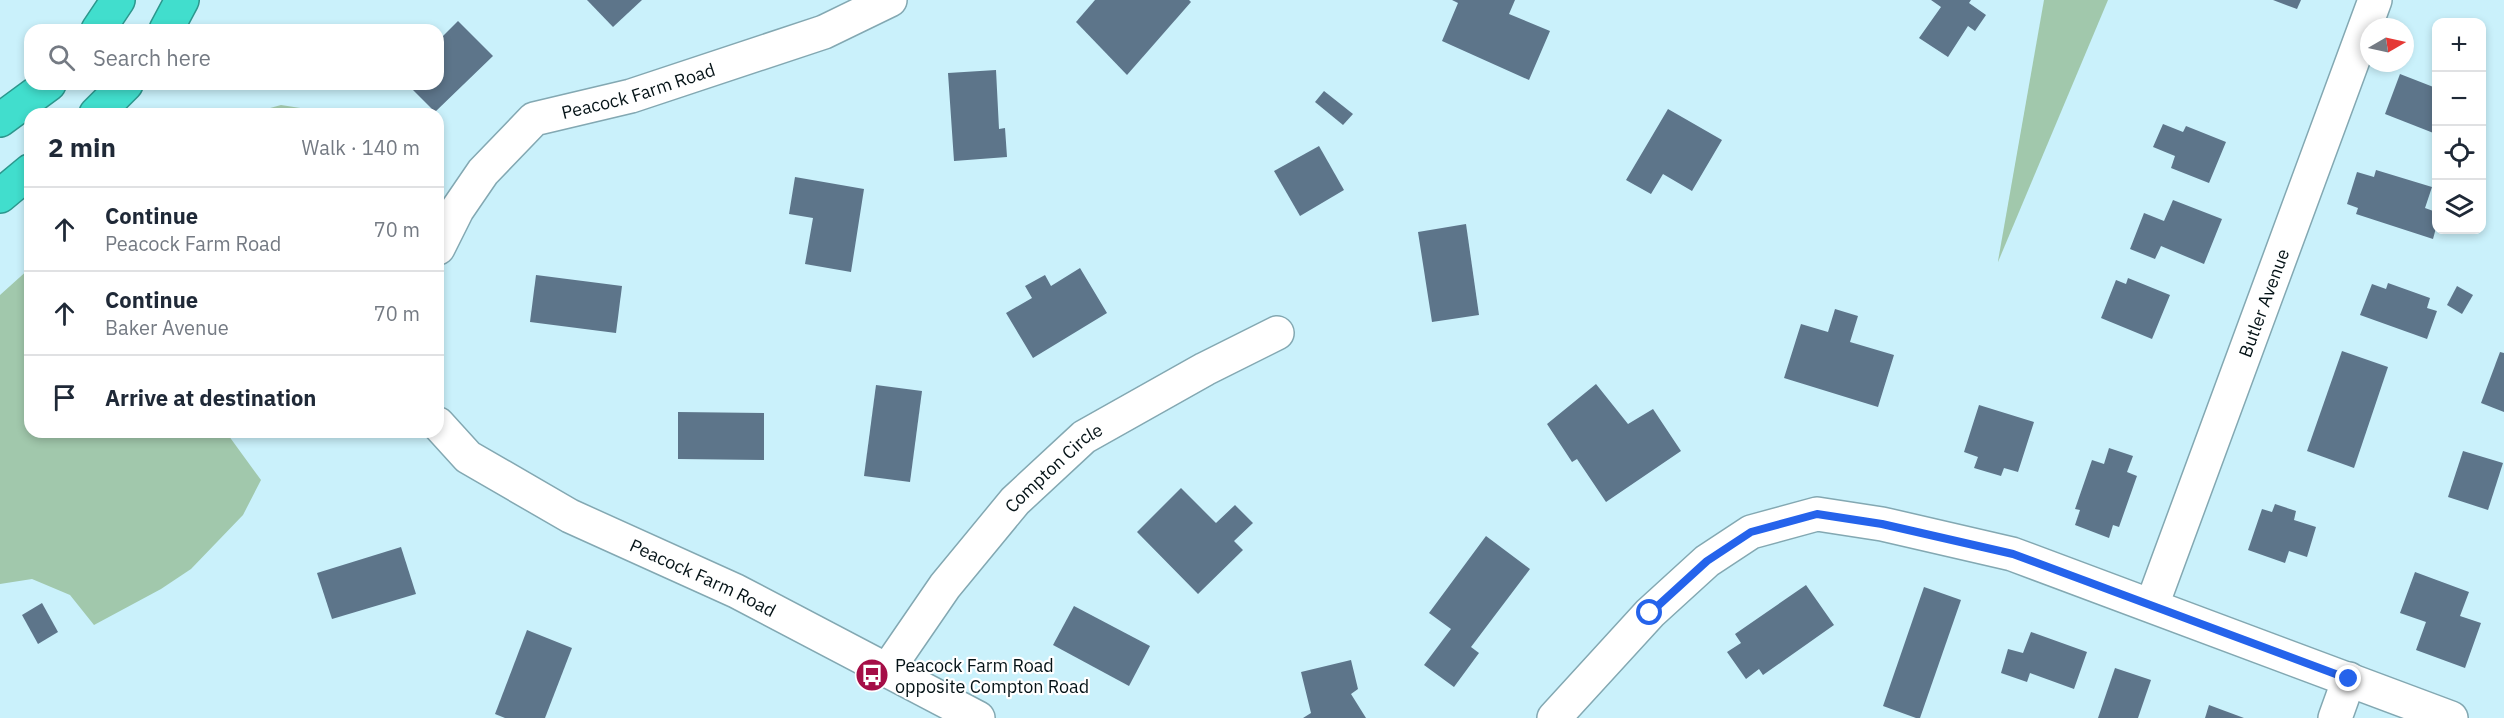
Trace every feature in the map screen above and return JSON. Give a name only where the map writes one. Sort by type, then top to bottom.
[{"type":"highway","points":[[102,24],[118,0]]},
{"type":"highway","points":[[169,24],[182,0]]},
{"type":"highway","points":[[0,120],[41,90]]},
{"type":"highway","points":[[102,108],[120,90]]},
{"type":"highway","points":[[0,196],[24,176]]},
{"type":"street","name":"Peacock Farm Road","points":[[444,236],[457,210],[483,172],[534,119],[631,96],[824,32],[890,0]]},
{"type":"street","name":"Butler Avenue","points":[[2152,605],[2375,0]]},
{"type":"street","name":"Compton Circle","points":[[888,669],[945,586],[1015,501],[1084,437],[1205,369],[1277,333]]},
{"type":"street","name":"Peacock Farm Road","points":[[444,431],[468,457],[570,516],[736,591],[978,718]]},
{"type":"street","points":[[1554,718],[1650,613],[1707,561],[1751,532],[1817,514],[1882,524],[2013,554],[2451,718]]},
{"type":"street","points":[[2335,718],[2349,679]]},
{"type":"green space","points":[[2044,0],[2108,0],[1998,262],[1998,261]]},
{"type":"green space","points":[[281,105],[300,108],[270,108]]},
{"type":"green space","points":[[24,273],[24,438],[230,438],[261,480],[243,515],[191,569],[161,589],[94,625],[70,595],[32,579],[0,584],[0,295]]},
{"type":"building","points":[[587,0],[642,0],[613,27]]},
{"type":"building","points":[[1095,0],[1189,0],[1191,2],[1127,75],[1076,22]]},
{"type":"building","points":[[1452,0],[1515,0],[1509,14],[1550,31],[1529,80],[1442,41],[1458,3]]},
{"type":"building","points":[[1931,0],[1971,0],[1969,3],[1986,15],[1975,31],[1968,26],[1948,57],[1919,38],[1941,7]]},
{"type":"building","points":[[2273,0],[2301,0],[2297,9]]},
{"type":"building","points":[[458,21],[493,56],[439,108],[431,108],[413,90],[444,90],[444,35]]},
{"type":"building","points":[[996,70],[999,129],[1005,128],[1007,157],[954,161],[948,73]]},
{"type":"building","points":[[2400,74],[2432,86],[2432,132],[2385,114]]},
{"type":"building","points":[[1324,91],[1353,114],[1343,125],[1315,102]]},
{"type":"building","points":[[1668,109],[1722,140],[1692,191],[1663,174],[1651,194],[1626,180]]},
{"type":"building","points":[[2163,124],[2183,132],[2186,126],[2226,142],[2209,183],[2171,168],[2175,156],[2153,147]]},
{"type":"building","points":[[1319,146],[1344,190],[1300,216],[1274,171]]},
{"type":"building","points":[[2376,170],[2432,187],[2425,208],[2432,211],[2433,239],[2356,214],[2358,208],[2347,204],[2357,172],[2374,177]]},
{"type":"building","points":[[795,177],[864,189],[851,272],[805,264],[813,218],[789,214]]},
{"type":"building","points":[[2173,200],[2222,219],[2204,264],[2161,246],[2155,259],[2130,249],[2144,213],[2164,221]]},
{"type":"building","points":[[1466,224],[1479,315],[1432,322],[1418,232]]},
{"type":"building","points":[[1080,268],[1107,313],[1033,358],[1006,313],[1032,298],[1025,286],[1045,275],[1051,286]]},
{"type":"building","points":[[536,275],[622,286],[616,333],[530,322]]},
{"type":"building","points":[[2128,278],[2170,295],[2152,339],[2101,318],[2116,280],[2126,284]]},
{"type":"building","points":[[2388,283],[2430,298],[2427,308],[2437,311],[2427,339],[2360,315],[2372,284],[2386,289]]},
{"type":"building","points":[[2457,286],[2473,295],[2462,314],[2447,305]]},
{"type":"building","points":[[1835,309],[1858,316],[1850,342],[1894,355],[1878,407],[1784,378],[1801,324],[1828,332]]},
{"type":"building","points":[[2342,351],[2388,367],[2354,468],[2307,451]]},
{"type":"building","points":[[2500,352],[2504,353],[2504,412],[2481,403]]},
{"type":"building","points":[[1596,384],[1628,424],[1653,409],[1681,451],[1606,502],[1577,459],[1572,462],[1547,424]]},
{"type":"building","points":[[876,385],[922,391],[910,482],[864,476]]},
{"type":"building","points":[[1979,405],[2034,422],[2018,472],[2004,468],[2001,476],[1974,468],[1978,457],[1964,452]]},
{"type":"building","points":[[678,412],[764,413],[764,460],[678,459]]},
{"type":"building","points":[[2109,448],[2133,456],[2127,472],[2137,476],[2119,527],[2113,525],[2109,538],[2075,525],[2080,510],[2075,509],[2092,460],[2104,464]]},
{"type":"building","points":[[2463,451],[2503,463],[2488,510],[2448,497]]},
{"type":"building","points":[[1181,488],[1216,523],[1235,505],[1253,523],[1234,541],[1243,550],[1198,594],[1137,532]]},
{"type":"building","points":[[2275,504],[2296,511],[2294,520],[2316,527],[2307,557],[2289,551],[2285,563],[2248,550],[2262,509],[2272,512]]},
{"type":"building","points":[[1486,536],[1530,569],[1471,647],[1479,653],[1454,687],[1424,665],[1451,629],[1429,613]]},
{"type":"building","points":[[401,547],[416,594],[332,619],[317,573]]},
{"type":"building","points":[[2415,572],[2469,592],[2460,616],[2481,623],[2465,668],[2416,650],[2426,622],[2400,613]]},
{"type":"building","points":[[1806,585],[1834,625],[1763,675],[1759,669],[1746,679],[1727,652],[1741,643],[1735,634]]},
{"type":"building","points":[[1924,587],[1961,600],[1920,718],[1916,718],[1883,706]]},
{"type":"building","points":[[42,603],[58,632],[38,644],[22,615]]},
{"type":"building","points":[[1074,606],[1150,646],[1129,686],[1053,645]]},
{"type":"building","points":[[527,630],[572,648],[545,718],[505,718],[495,714]]},
{"type":"building","points":[[2031,632],[2087,652],[2074,689],[2030,673],[2027,682],[2001,673],[2008,649],[2023,653]]},
{"type":"building","points":[[1351,660],[1358,689],[1351,694],[1366,718],[1303,718],[1311,713],[1301,672]]},
{"type":"building","points":[[2115,668],[2151,680],[2138,718],[2098,718]]},
{"type":"building","points":[[2209,705],[2244,718],[2205,718]]},
{"type":"place","name":"Peacock Farm Road opposite Compton Road","points":[[872,675]]},
{"type":"route","points":[[1650,613],[1707,561],[1751,532],[1817,514],[1882,524],[2013,554],[2349,679]]}]
